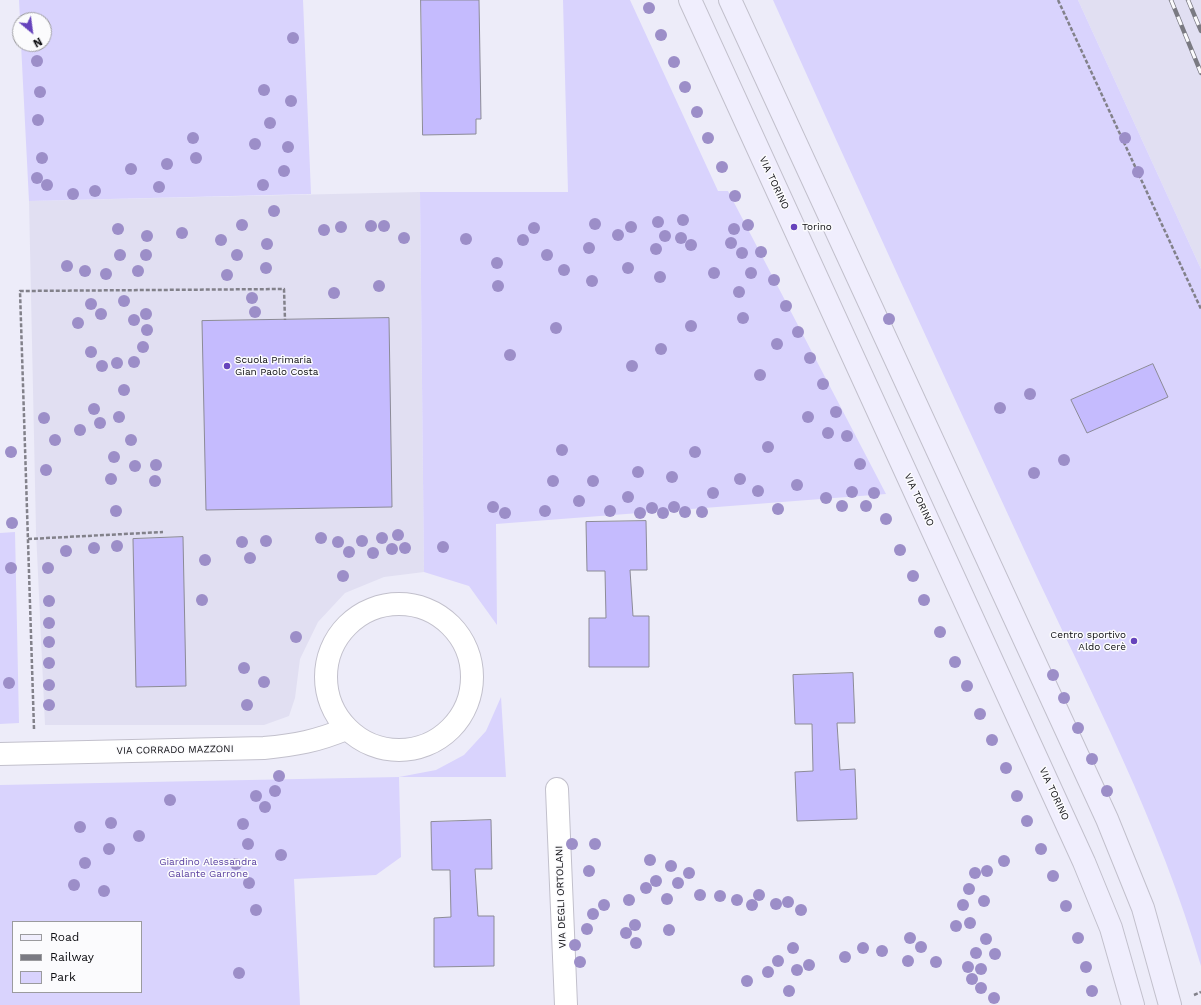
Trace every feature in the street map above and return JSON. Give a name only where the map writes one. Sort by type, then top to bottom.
[{"type":"main road","name":"VIA TORINO","points":[[690,0],[1084,862],[1111,928],[1133,1005]]},
{"type":"main road","points":[[730,0],[1107,819],[1143,908],[1170,1005]]},
{"type":"street","points":[[402,604],[424,608],[443,618],[458,634],[468,653],[472,674],[470,696],[460,716],[446,733],[428,744],[406,750],[385,749],[364,742],[346,729],[334,711],[327,690],[326,668],[332,647],[344,629],[360,615],[380,606],[402,604]]},
{"type":"street","name":"VIA CORRADO MAZZONI","points":[[0,754],[264,748],[298,745],[321,739],[346,729]]},
{"type":"street","name":"VIA DEGLI ORTOLANI","points":[[557,789],[566,1005]]},
{"type":"path","points":[[1058,0],[1201,309]]},
{"type":"path","points":[[35,754],[20,291],[284,289],[285,320]]},
{"type":"path","points":[[28,539],[163,532]]},
{"type":"path","points":[[1194,995],[1201,992]]},
{"type":"shaded area","points":[[1078,0],[1201,0],[1201,269]]},
{"type":"shaded area","name":"Scuola Primaria Gian Paolo Costa","points":[[420,192],[424,572],[384,577],[345,593],[318,622],[300,659],[295,698],[289,716],[264,725],[45,725],[36,531],[29,201]]},
{"type":"green space","points":[[19,0],[303,0],[311,194],[29,201],[21,52],[52,52],[52,12],[20,12]]},
{"type":"green space","points":[[563,0],[630,0],[718,191],[728,191],[886,494],[496,524],[497,625],[469,586],[424,572],[420,192],[568,192]]},
{"type":"green space","name":"Centro sportivo Aldo Cerè","points":[[773,0],[1078,0],[1201,269],[1201,966],[1166,861],[1123,760],[1029,560]]},
{"type":"green space","points":[[15,532],[19,723],[0,724],[0,533]]},
{"type":"green space","points":[[501,697],[506,777],[399,777],[436,770],[464,755],[486,731]]},
{"type":"green space","name":"Giardino Alessandra Galante Garrone","points":[[399,777],[401,857],[376,875],[294,879],[300,1005],[0,1005],[0,785]]},
{"type":"building","points":[[421,0],[479,0],[481,119],[476,119],[476,134],[423,135]]},
{"type":"building","points":[[389,318],[392,507],[206,510],[202,321]]},
{"type":"building","points":[[1153,364],[1168,397],[1087,433],[1071,400]]},
{"type":"building","points":[[646,521],[647,570],[630,570],[633,616],[649,616],[649,667],[589,667],[589,618],[606,618],[605,571],[587,571],[586,522]]},
{"type":"building","points":[[183,537],[186,686],[136,687],[133,539]]},
{"type":"building","points":[[853,673],[855,723],[837,723],[840,770],[855,769],[857,819],[797,821],[795,772],[813,771],[812,724],[795,724],[793,675]]},
{"type":"building","points":[[491,820],[492,869],[475,869],[478,916],[494,916],[494,966],[434,967],[434,918],[451,917],[450,870],[432,870],[431,822]]},
{"type":"railway","points":[[1171,0],[1201,73]]},
{"type":"railway","points":[[1188,0],[1201,31]]},
{"type":"place","name":"Torino","points":[[794,227]]},
{"type":"place","name":"Scuola Primaria Gian Paolo Costa","points":[[227,366]]},
{"type":"place","name":"Centro sportivo Aldo Cerè","points":[[1134,641]]}]
